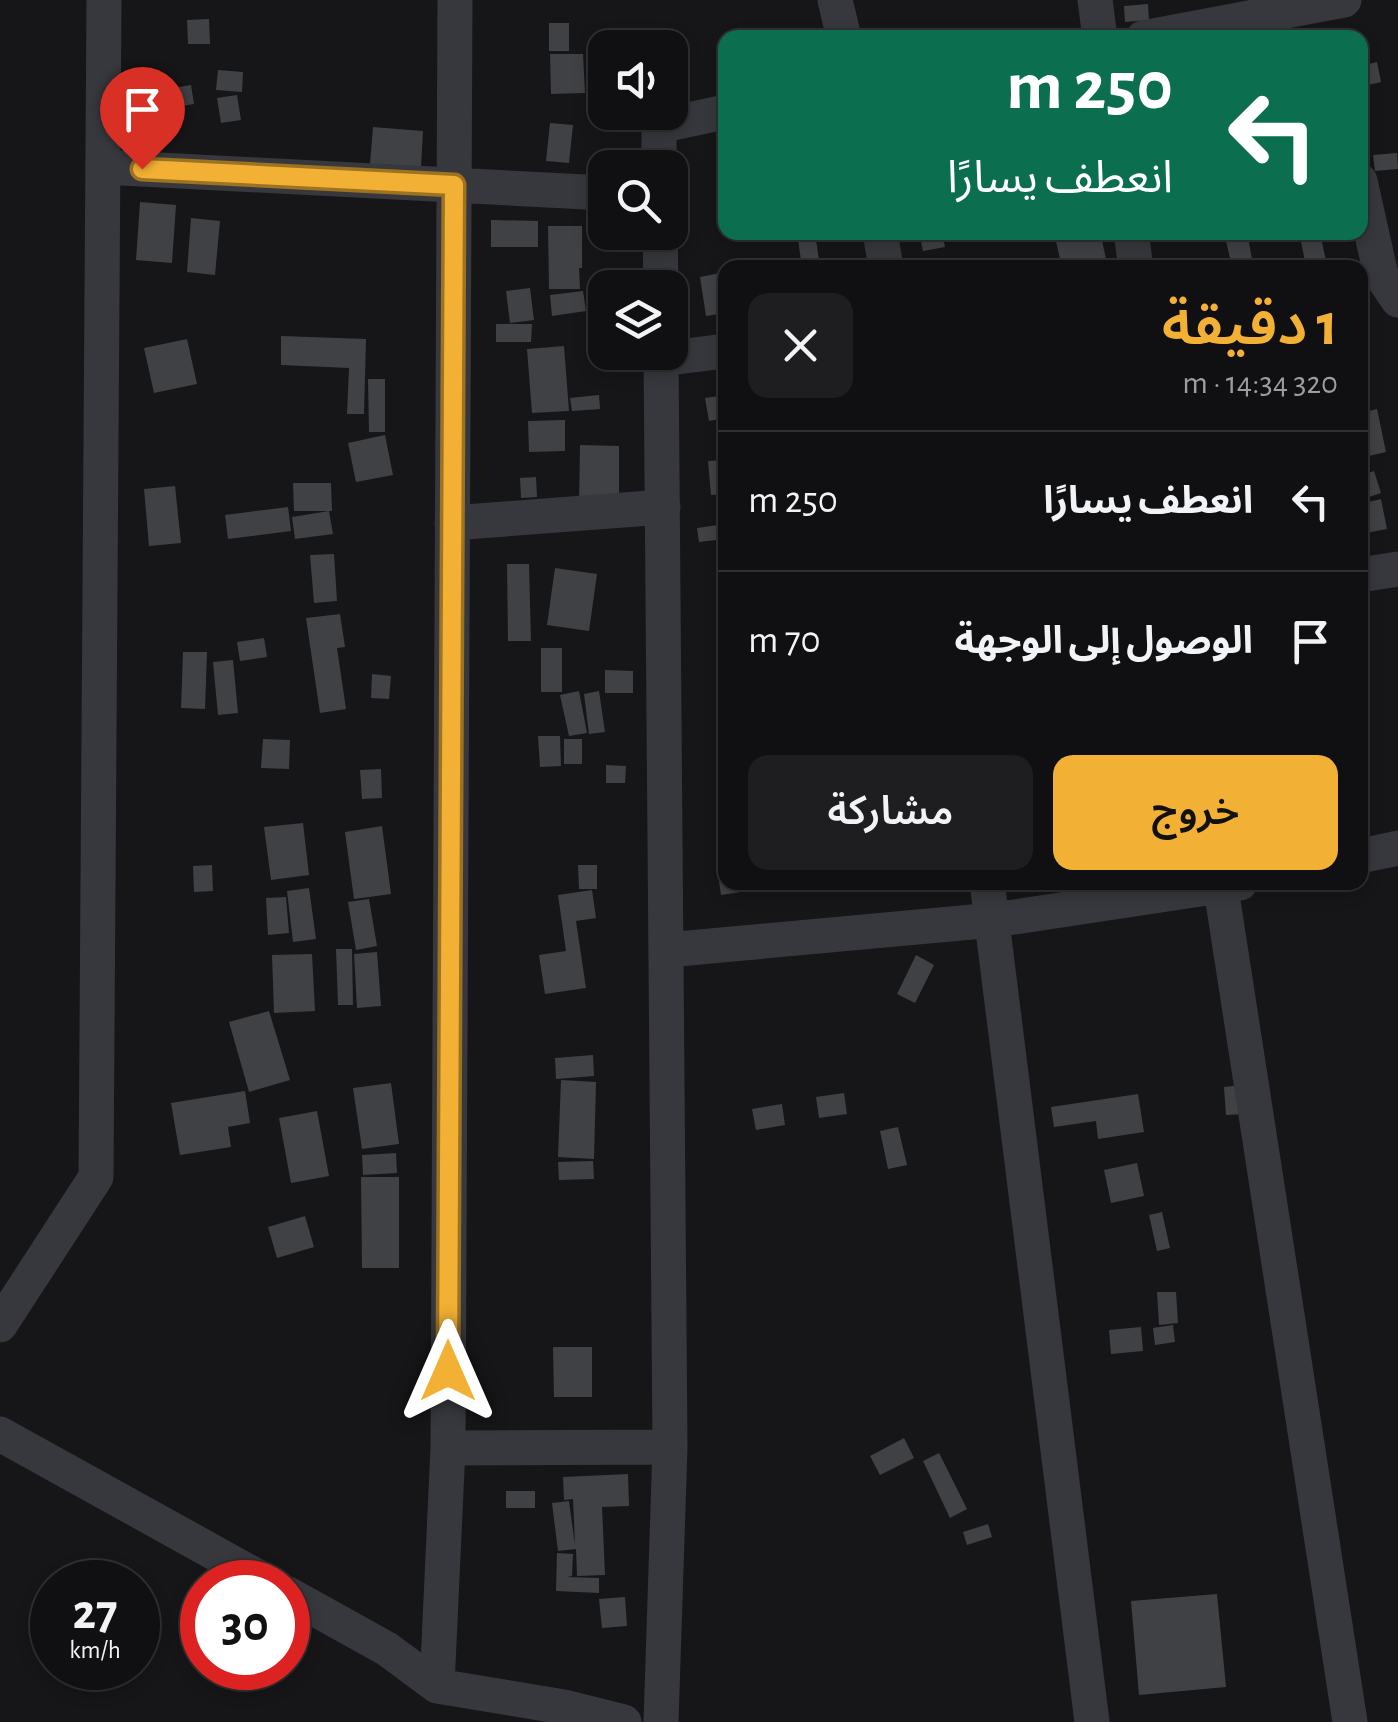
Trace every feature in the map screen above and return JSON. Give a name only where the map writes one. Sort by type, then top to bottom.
[{"type":"street","points":[[0,1325],[96,1177],[104,0]]},
{"type":"street","points":[[437,1686],[448,1448],[455,0]]},
{"type":"street","points":[[835,0],[842,30]]},
{"type":"street","points":[[1095,0],[1099,30]]},
{"type":"street","points":[[1205,30],[1331,14]]},
{"type":"street","points":[[660,150],[659,126],[718,113]]},
{"type":"street","points":[[103,167],[588,192]]},
{"type":"street","points":[[1368,206],[1392,282]]},
{"type":"street","points":[[688,354],[718,352]]},
{"type":"street","points":[[661,370],[670,1447],[661,1722]]},
{"type":"street","points":[[452,523],[663,507]]},
{"type":"street","points":[[1368,574],[1398,569]]},
{"type":"street","points":[[1368,854],[1398,848]]},
{"type":"street","points":[[988,890],[1092,1722]]},
{"type":"street","points":[[668,950],[994,920],[1188,890]]},
{"type":"street","points":[[1228,890],[1350,1722]]},
{"type":"street","points":[[0,1434],[228,1560]]},
{"type":"street","points":[[448,1448],[670,1447]]},
{"type":"street","points":[[310,1606],[388,1649],[437,1686],[564,1707],[624,1722]]},
{"type":"building","points":[[1148,4],[1149,20],[1125,22],[1124,6]]},
{"type":"building","points":[[209,19],[210,44],[188,44],[187,20]]},
{"type":"building","points":[[549,23],[569,23],[569,51],[549,51]]},
{"type":"building","points":[[550,54],[583,54],[585,93],[551,94]]},
{"type":"building","points":[[1377,62],[1381,82],[1368,85],[1368,64]]},
{"type":"building","points":[[218,70],[243,72],[242,92],[216,90]]},
{"type":"building","points":[[191,85],[194,104],[164,109],[161,90]]},
{"type":"building","points":[[237,95],[241,120],[221,123],[217,98]]},
{"type":"building","points":[[550,123],[573,125],[569,163],[546,161]]},
{"type":"building","points":[[373,127],[423,131],[421,167],[370,164]]},
{"type":"building","points":[[1397,153],[1398,169],[1375,171],[1373,155]]},
{"type":"building","points":[[140,202],[176,205],[172,263],[136,260]]},
{"type":"building","points":[[191,218],[220,221],[215,275],[187,272]]},
{"type":"building","points":[[491,220],[538,221],[538,247],[491,247]]},
{"type":"building","points":[[548,226],[582,226],[580,289],[549,289]]},
{"type":"building","points":[[798,240],[816,240],[819,260],[801,260]]},
{"type":"building","points":[[921,240],[944,240],[945,247],[923,251]]},
{"type":"building","points":[[1056,240],[1102,240],[1106,260],[1060,260]]},
{"type":"building","points":[[1226,240],[1248,240],[1252,259],[1230,260]]},
{"type":"building","points":[[1301,240],[1322,240],[1326,260],[1305,260]]},
{"type":"building","points":[[718,273],[718,314],[706,316],[700,277]]},
{"type":"building","points":[[530,288],[534,320],[510,323],[506,291]]},
{"type":"building","points":[[583,291],[586,311],[552,316],[550,295]]},
{"type":"building","points":[[496,324],[532,324],[531,342],[496,342]]},
{"type":"building","points":[[281,336],[366,339],[364,414],[347,414],[349,368],[281,365]]},
{"type":"building","points":[[187,339],[197,384],[154,393],[144,348]]},
{"type":"building","points":[[564,346],[569,411],[532,413],[527,349]]},
{"type":"building","points":[[368,379],[385,379],[385,432],[369,432]]},
{"type":"building","points":[[599,395],[600,409],[572,411],[570,398]]},
{"type":"building","points":[[718,396],[718,419],[709,421],[705,398]]},
{"type":"building","points":[[1377,409],[1386,452],[1368,456],[1368,411]]},
{"type":"building","points":[[565,420],[565,451],[529,452],[528,421]]},
{"type":"building","points":[[385,435],[393,475],[356,482],[348,443]]},
{"type":"building","points":[[580,445],[619,446],[619,505],[579,505]]},
{"type":"building","points":[[718,460],[718,494],[711,495],[708,461]]},
{"type":"building","points":[[1374,471],[1381,493],[1368,497],[1368,473]]},
{"type":"building","points":[[536,477],[537,497],[521,498],[520,478]]},
{"type":"building","points":[[293,483],[331,483],[332,511],[294,511]]},
{"type":"building","points":[[175,486],[181,543],[149,546],[144,489]]},
{"type":"building","points":[[1381,499],[1387,529],[1368,533],[1368,502]]},
{"type":"building","points":[[288,507],[291,531],[228,539],[225,515]]},
{"type":"building","points":[[329,511],[333,534],[295,539],[292,517]]},
{"type":"building","points":[[718,525],[718,540],[699,542],[697,528]]},
{"type":"building","points":[[334,554],[337,601],[314,603],[310,555]]},
{"type":"building","points":[[507,564],[529,564],[531,641],[508,641]]},
{"type":"building","points":[[555,568],[597,574],[589,631],[547,625]]},
{"type":"building","points":[[340,614],[345,647],[337,648],[346,709],[320,713],[306,618]]},
{"type":"building","points":[[264,638],[267,657],[240,661],[237,642]]},
{"type":"building","points":[[541,648],[562,648],[562,692],[541,692]]},
{"type":"building","points":[[183,652],[207,652],[205,709],[181,708]]},
{"type":"building","points":[[233,660],[238,713],[218,715],[213,662]]},
{"type":"building","points":[[605,670],[633,671],[633,693],[605,693]]},
{"type":"building","points":[[372,674],[391,676],[389,699],[371,698]]},
{"type":"building","points":[[579,691],[587,733],[569,736],[560,695]]},
{"type":"building","points":[[599,691],[605,732],[589,734],[584,694]]},
{"type":"building","points":[[538,736],[560,736],[561,766],[540,767]]},
{"type":"building","points":[[263,739],[290,740],[289,769],[261,768]]},
{"type":"building","points":[[564,739],[582,739],[582,764],[564,764]]},
{"type":"building","points":[[606,765],[626,766],[625,783],[606,783]]},
{"type":"building","points":[[381,769],[382,798],[362,799],[360,770]]},
{"type":"building","points":[[303,823],[309,875],[271,880],[264,827]]},
{"type":"building","points":[[382,826],[391,894],[354,899],[345,832]]},
{"type":"building","points":[[212,865],[213,891],[194,892],[193,866]]},
{"type":"building","points":[[578,865],[597,865],[597,889],[579,889]]},
{"type":"building","points":[[309,888],[316,939],[293,942],[287,891]]},
{"type":"building","points":[[592,890],[596,918],[576,921],[586,988],[545,994],[539,955],[566,951],[558,895]]},
{"type":"building","points":[[720,890],[754,890],[721,895]]},
{"type":"building","points":[[286,897],[289,933],[268,935],[266,898]]},
{"type":"building","points":[[369,899],[377,946],[356,950],[348,902]]},
{"type":"building","points":[[336,949],[352,949],[353,1005],[338,1005]]},
{"type":"building","points":[[377,952],[381,1006],[357,1008],[354,954]]},
{"type":"building","points":[[312,954],[315,1011],[274,1013],[272,955]]},
{"type":"building","points":[[916,955],[934,965],[915,1003],[897,994]]},
{"type":"building","points":[[269,1011],[290,1080],[249,1092],[229,1022]]},
{"type":"building","points":[[593,1055],[594,1076],[556,1079],[555,1058]]},
{"type":"building","points":[[561,1080],[596,1082],[594,1159],[558,1157]]},
{"type":"building","points":[[391,1083],[399,1144],[362,1149],[353,1088]]},
{"type":"building","points":[[1242,1085],[1244,1114],[1226,1115],[1224,1087]]},
{"type":"building","points":[[245,1091],[250,1123],[228,1127],[231,1147],[180,1155],[171,1103]]},
{"type":"building","points":[[844,1093],[847,1114],[819,1118],[816,1097]]},
{"type":"building","points":[[1138,1094],[1144,1132],[1098,1139],[1096,1121],[1054,1127],[1051,1107]]},
{"type":"building","points":[[782,1104],[785,1125],[756,1130],[752,1109]]},
{"type":"building","points":[[317,1111],[329,1176],[291,1183],[279,1118]]},
{"type":"building","points":[[898,1127],[907,1165],[888,1169],[880,1131]]},
{"type":"building","points":[[396,1153],[397,1173],[363,1175],[362,1155]]},
{"type":"building","points":[[593,1161],[594,1179],[559,1180],[558,1162]]},
{"type":"building","points":[[1137,1163],[1144,1196],[1111,1203],[1104,1170]]},
{"type":"building","points":[[361,1177],[399,1177],[399,1268],[362,1268]]},
{"type":"building","points":[[1162,1212],[1170,1248],[1157,1251],[1149,1215]]},
{"type":"building","points":[[305,1216],[314,1247],[277,1258],[268,1227]]},
{"type":"building","points":[[1157,1292],[1176,1292],[1178,1323],[1159,1325]]},
{"type":"building","points":[[1173,1325],[1175,1342],[1155,1345],[1153,1328]]},
{"type":"building","points":[[1141,1327],[1143,1351],[1111,1354],[1109,1330]]},
{"type":"building","points":[[553,1347],[592,1347],[592,1397],[554,1397]]},
{"type":"building","points":[[904,1438],[914,1458],[880,1475],[870,1456]]},
{"type":"building","points":[[939,1453],[967,1509],[950,1518],[923,1461]]},
{"type":"building","points":[[628,1474],[629,1506],[602,1507],[605,1575],[577,1576],[576,1549],[558,1551],[552,1503],[569,1501],[575,1545],[573,1499],[564,1500],[563,1477]]},
{"type":"building","points":[[506,1491],[535,1491],[535,1508],[506,1508]]},
{"type":"building","points":[[988,1524],[992,1537],[967,1545],[963,1532]]},
{"type":"building","points":[[557,1553],[573,1554],[572,1576],[567,1577],[599,1578],[599,1593],[556,1591]]},
{"type":"building","points":[[1217,1594],[1226,1687],[1139,1695],[1131,1601]]},
{"type":"building","points":[[625,1597],[627,1626],[602,1628],[599,1599]]},
{"type":"route","points":[[142,169],[454,185],[448,1371]]}]
